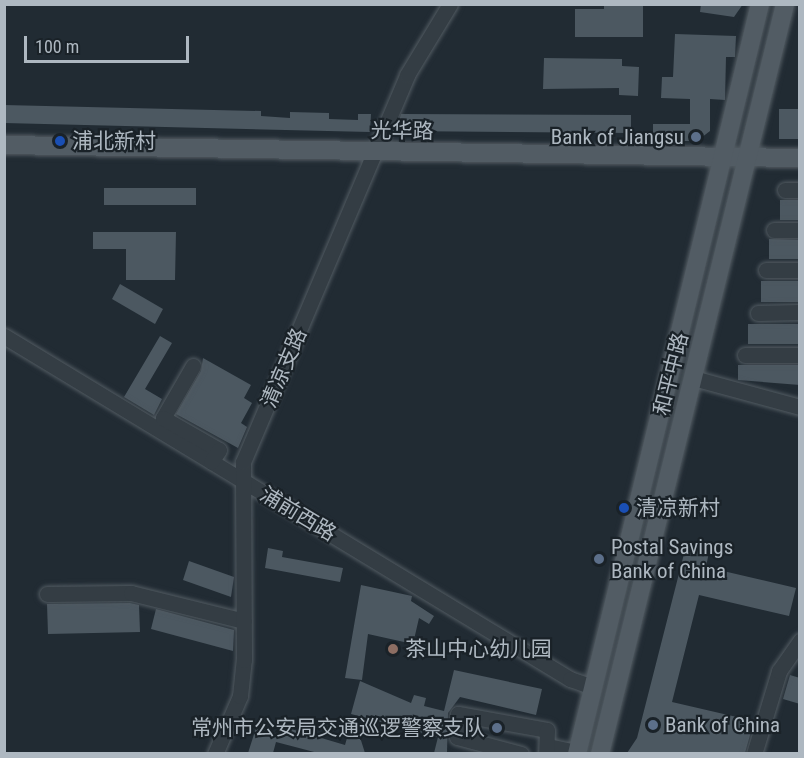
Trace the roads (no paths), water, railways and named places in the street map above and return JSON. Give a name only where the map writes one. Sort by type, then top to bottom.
[{"type":"main road","name":"和平中路","points":[[577,753],[760,4]]},
{"type":"main road","name":"和平中路","points":[[600,753],[785,4]]},
{"type":"main road","name":"光华路","points":[[4,145],[376,154],[800,158]]},
{"type":"street","name":"清凉支路","points":[[215,753],[240,696],[244,621],[241,480],[243,462],[376,154],[407,75],[450,4]]},
{"type":"street","points":[[774,230],[800,230]]},
{"type":"street","points":[[765,270],[800,270]]},
{"type":"street","points":[[758,313],[800,312]]},
{"type":"street","name":"浦前西路","points":[[4,336],[570,679],[593,687]]},
{"type":"street","points":[[745,355],[800,355]]},
{"type":"street","points":[[193,366],[163,418],[219,450],[211,462]]},
{"type":"street","points":[[693,378],[800,406]]},
{"type":"street","points":[[47,594],[131,592],[244,621]]},
{"type":"street","points":[[754,753],[779,671],[800,641]]},
{"type":"street","points":[[521,753],[457,737],[458,714],[547,730],[547,749],[577,753]]},
{"type":"place","name":"Bank of Jiangsu","points":[[696,137]]},
{"type":"place","name":"浦北新村","points":[[60,141]]},
{"type":"place","name":"清凉新村","points":[[624,508]]},
{"type":"place","name":"Postal Savings Bank of China","points":[[599,559]]},
{"type":"place","name":"茶山中心幼儿园","points":[[393,649]]},
{"type":"place","name":"Bank of China","points":[[653,725]]},
{"type":"place","name":"常州市公安局交通巡逻警察支队","points":[[497,728]]}]
